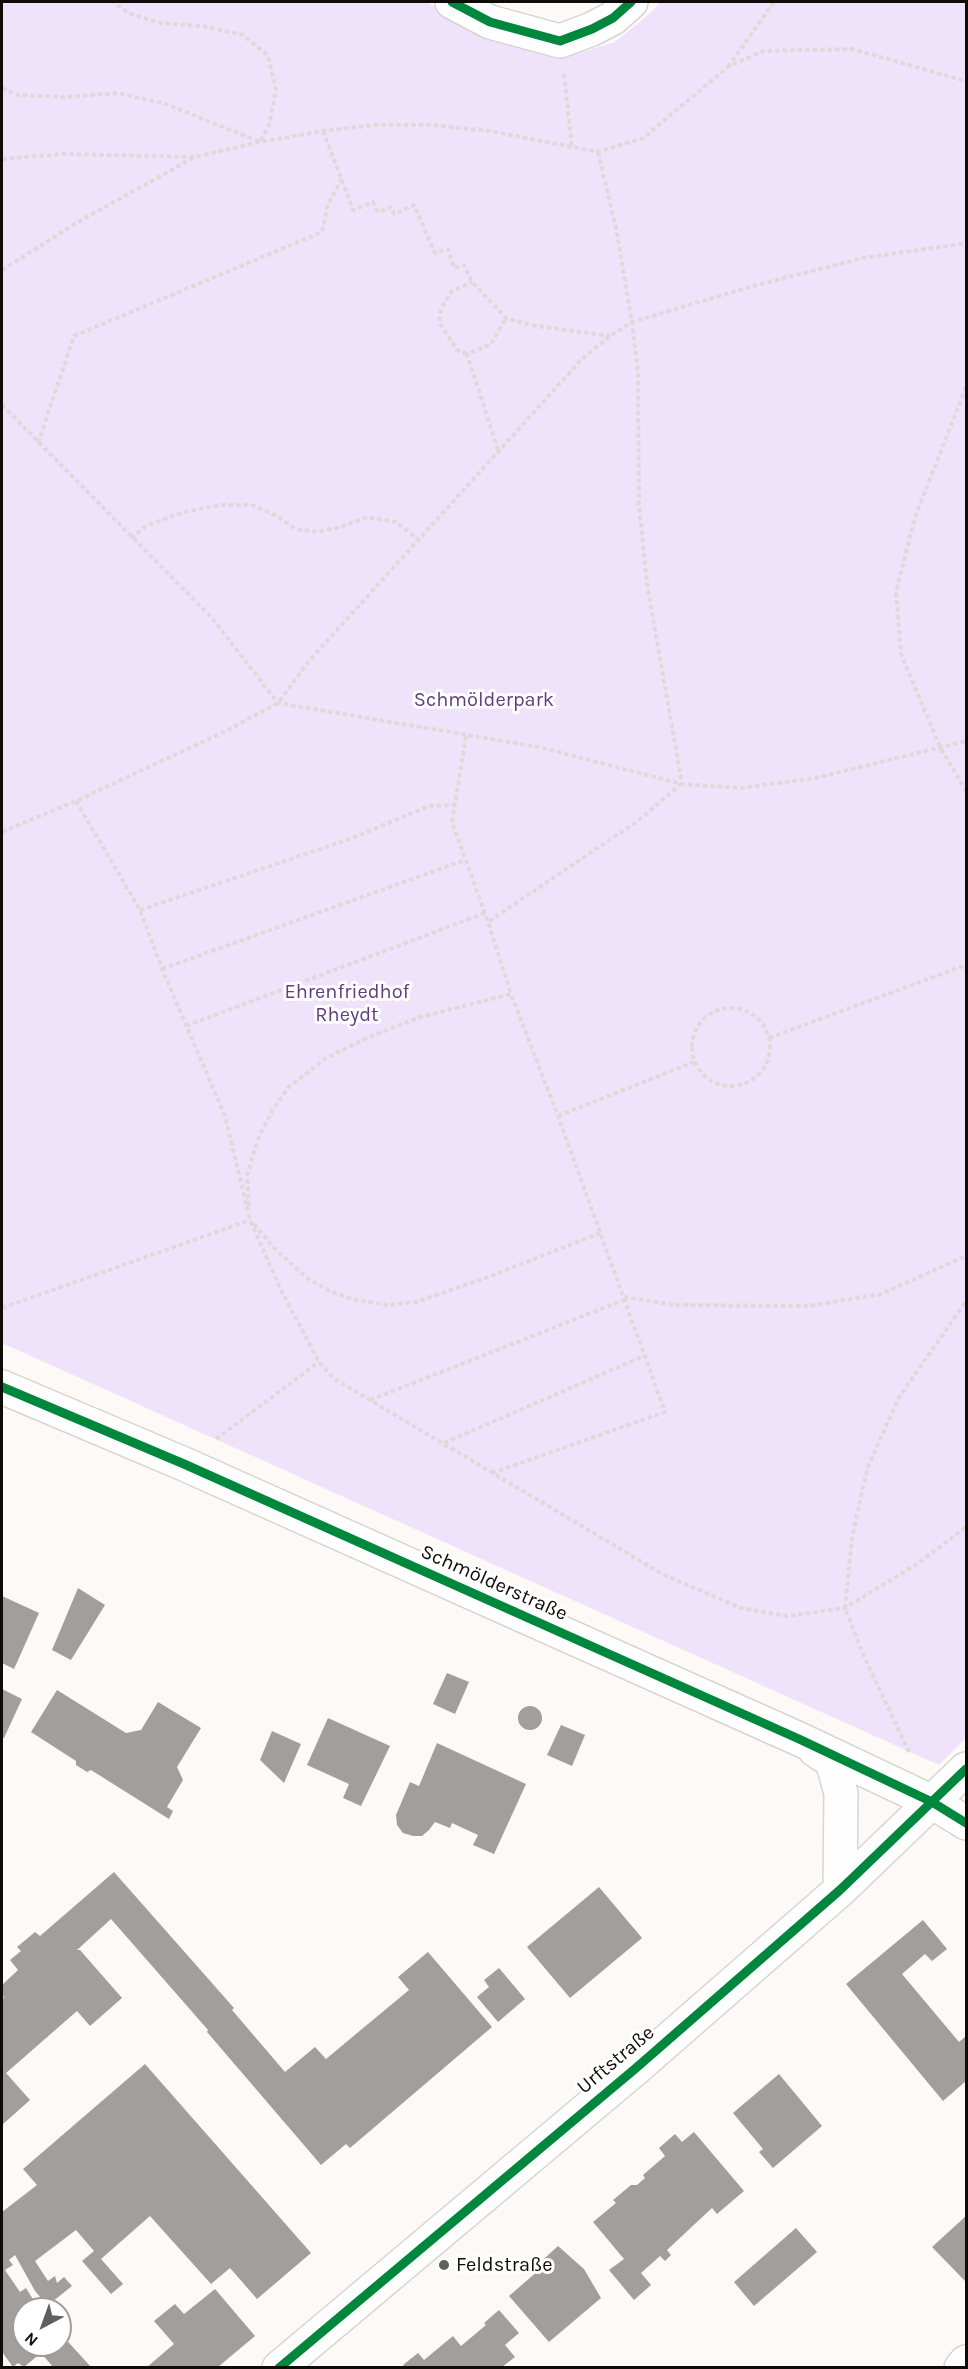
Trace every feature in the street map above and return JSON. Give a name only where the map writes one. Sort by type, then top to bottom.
[{"type":"street","points":[[452,2],[490,22],[560,41],[613,18],[631,2]]},
{"type":"street","name":"Schmölderstraße","points":[[2,1387],[184,1464],[798,1739],[933,1802],[966,1823]]},
{"type":"street","name":"Schmölderstraße","points":[[798,1739],[832,1761],[841,1793],[840,1890]]},
{"type":"street","name":"Urftstraße","points":[[279,2367],[627,2075],[840,1890],[966,1769]]},
{"type":"street","points":[[961,2367],[966,2362]]},
{"type":"path","points":[[113,2],[128,13],[160,23],[202,26],[243,35],[268,56],[276,90],[269,125],[260,142]]},
{"type":"path","points":[[2,159],[63,154],[194,157],[260,142],[376,125],[432,125],[490,131],[598,152],[643,138],[692,99],[728,67],[774,2]]},
{"type":"path","points":[[560,41],[572,148]]},
{"type":"path","points":[[728,67],[763,51],[852,49],[966,81]]},
{"type":"path","points":[[2,88],[17,95],[66,97],[117,93],[166,104],[260,142]]},
{"type":"path","points":[[323,131],[353,210],[373,202],[378,212],[391,207],[394,214],[414,205],[435,254],[448,249],[454,268],[464,265],[472,282],[506,318],[530,325],[610,336]]},
{"type":"path","points":[[598,152],[616,228],[632,322],[638,373],[639,505],[647,585],[682,784]]},
{"type":"path","points":[[2,270],[78,222],[194,157]]},
{"type":"path","points":[[38,443],[74,336],[322,232],[328,204],[342,179]]},
{"type":"path","points":[[2,832],[76,801],[226,731],[278,703],[309,661],[582,359],[610,336],[632,322],[753,286],[863,258],[966,243]]},
{"type":"path","points":[[472,282],[452,291],[441,308],[439,322],[457,350],[467,354],[491,344],[506,318]]},
{"type":"path","points":[[467,354],[498,450]]},
{"type":"path","points":[[966,387],[915,517],[896,592],[901,654],[940,747],[966,791]]},
{"type":"path","points":[[2,405],[212,618],[278,703],[539,747],[682,784],[740,788],[816,778],[966,741]]},
{"type":"path","points":[[131,538],[146,526],[184,512],[221,505],[252,505],[275,515],[296,529],[317,532],[341,527],[367,517],[396,522],[419,540]]},
{"type":"path","points":[[466,736],[452,822],[511,994],[558,1116],[665,1412],[492,1473]]},
{"type":"path","points":[[488,922],[639,820],[682,784]]},
{"type":"path","points":[[76,801],[140,910],[162,969],[225,1116],[250,1220],[281,1290],[319,1362],[333,1378],[664,1575],[741,1608],[788,1616],[845,1608],[917,1564],[966,1527]]},
{"type":"path","points":[[140,910],[350,838],[429,806],[454,805]]},
{"type":"path","points":[[162,969],[465,860]]},
{"type":"path","points":[[186,1026],[485,913]]},
{"type":"path","points":[[769,1038],[966,965]]},
{"type":"path","points":[[511,994],[420,1017],[369,1037],[326,1058],[288,1088],[272,1111],[258,1139],[247,1175],[250,1220],[274,1248],[307,1278],[330,1291],[356,1300],[388,1305],[416,1302],[491,1276],[600,1233]]},
{"type":"path","points":[[731,1008],[744,1010],[764,1026],[769,1038],[770,1051],[767,1064],[759,1074],[743,1084],[724,1086],[711,1081],[701,1073],[694,1062],[692,1050],[696,1031],[707,1016],[718,1010],[731,1008]]},
{"type":"path","points":[[558,1116],[694,1062]]},
{"type":"path","points":[[2,1308],[250,1220]]},
{"type":"path","points":[[370,1400],[624,1299],[675,1305],[809,1306],[881,1294],[966,1256]]},
{"type":"path","points":[[910,1754],[862,1652],[845,1608],[852,1538],[867,1468],[898,1399],[966,1301]]},
{"type":"path","points":[[443,1443],[644,1356]]},
{"type":"path","points":[[184,1464],[319,1362]]},
{"type":"green space","name":"Schmölderpark","points":[[2,2],[427,2],[483,32],[569,56],[615,42],[654,10],[660,2],[966,2],[966,1738],[939,1765],[2,1343]]},
{"type":"building","points":[[78,1588],[105,1605],[71,1660],[52,1650]]},
{"type":"building","points":[[2,1596],[39,1613],[14,1669],[2,1663]]},
{"type":"building","points":[[447,1673],[469,1682],[455,1714],[433,1704]]},
{"type":"building","points":[[2,1689],[22,1699],[4,1738],[2,1737]]},
{"type":"building","points":[[57,1690],[126,1733],[141,1730],[158,1702],[201,1728],[177,1767],[183,1780],[167,1807],[173,1811],[169,1819],[91,1770],[87,1772],[76,1765],[76,1761],[31,1732]]},
{"type":"building","points":[[530,1706],[539,1709],[542,1718],[539,1727],[530,1730],[521,1727],[518,1718],[521,1709]]},
{"type":"building","points":[[328,1718],[390,1746],[361,1806],[343,1798],[349,1784],[307,1765]]},
{"type":"building","points":[[561,1725],[585,1735],[572,1766],[547,1755]]},
{"type":"building","points":[[272,1731],[301,1744],[284,1783],[260,1760]]},
{"type":"building","points":[[437,1743],[526,1784],[494,1854],[473,1845],[478,1835],[452,1823],[450,1828],[435,1822],[422,1836],[403,1833],[397,1825],[396,1815],[410,1782],[419,1786]]},
{"type":"building","points":[[114,1872],[234,2008],[232,2010],[285,2072],[315,2047],[326,2059],[409,1990],[398,1977],[428,1952],[492,2027],[350,2148],[346,2144],[321,2165],[111,1919],[77,1950],[80,1950],[122,1998],[90,2026],[77,2011],[6,2073],[30,2100],[2,2125],[2,2000],[4,1997],[2,1985],[18,1970],[10,1960],[21,1951],[17,1947],[35,1932],[40,1936]]},
{"type":"building","points":[[599,1887],[642,1938],[570,1998],[527,1947]]},
{"type":"building","points":[[923,1920],[947,1949],[932,1961],[925,1954],[902,1974],[959,2042],[966,2036],[966,2081],[943,2101],[846,1984]]},
{"type":"building","points":[[499,1968],[525,1999],[498,2022],[477,1997],[489,1987],[484,1980]]},
{"type":"building","points":[[145,2064],[311,2253],[257,2299],[230,2268],[211,2284],[150,2216],[101,2259],[123,2284],[111,2294],[82,2261],[94,2251],[76,2230],[35,2261],[48,2281],[55,2276],[57,2283],[64,2277],[72,2286],[58,2297],[40,2297],[15,2255],[9,2260],[13,2265],[5,2270],[20,2292],[26,2288],[32,2297],[12,2297],[12,2357],[36,2357],[24,2367],[18,2363],[13,2367],[2,2352],[2,2212],[37,2185],[23,2169]]},
{"type":"building","points":[[779,2074],[822,2126],[773,2168],[759,2152],[763,2149],[733,2113]]},
{"type":"building","points":[[694,2132],[744,2191],[717,2214],[712,2208],[667,2250],[671,2255],[665,2261],[660,2256],[641,2273],[651,2285],[634,2300],[609,2270],[624,2259],[593,2222],[616,2203],[613,2200],[631,2185],[637,2185],[645,2178],[643,2175],[665,2156],[659,2148],[675,2134],[682,2142]]},
{"type":"building","points":[[966,2216],[966,2282],[932,2247]]},
{"type":"building","points":[[796,2228],[817,2252],[754,2306],[734,2282]]},
{"type":"building","points":[[558,2246],[584,2269],[601,2298],[549,2342],[509,2296],[539,2270],[536,2266]]},
{"type":"building","points":[[215,2289],[255,2336],[218,2367],[147,2367],[174,2344],[154,2321],[175,2304],[184,2314]]},
{"type":"building","points":[[499,2310],[519,2333],[505,2345],[515,2357],[502,2367],[405,2367],[403,2365],[418,2353],[424,2360],[453,2336],[461,2346],[486,2325],[484,2323]]},
{"type":"building","points":[[72,2346],[91,2367],[53,2367],[44,2357],[72,2357]]},
{"type":"cycle path","points":[[452,2],[490,22],[560,41],[613,18],[631,2]]},
{"type":"cycle path","points":[[2,1387],[184,1464],[799,1739],[932,1802],[966,1823]]},
{"type":"cycle path","points":[[279,2368],[636,2068],[840,1890],[966,1769]]},
{"type":"place","name":"Feldstraße","points":[[444,2265]]},
{"type":"park label","name":"Ehrenfriedhof Rheydt","points":[[347,1004]]}]
